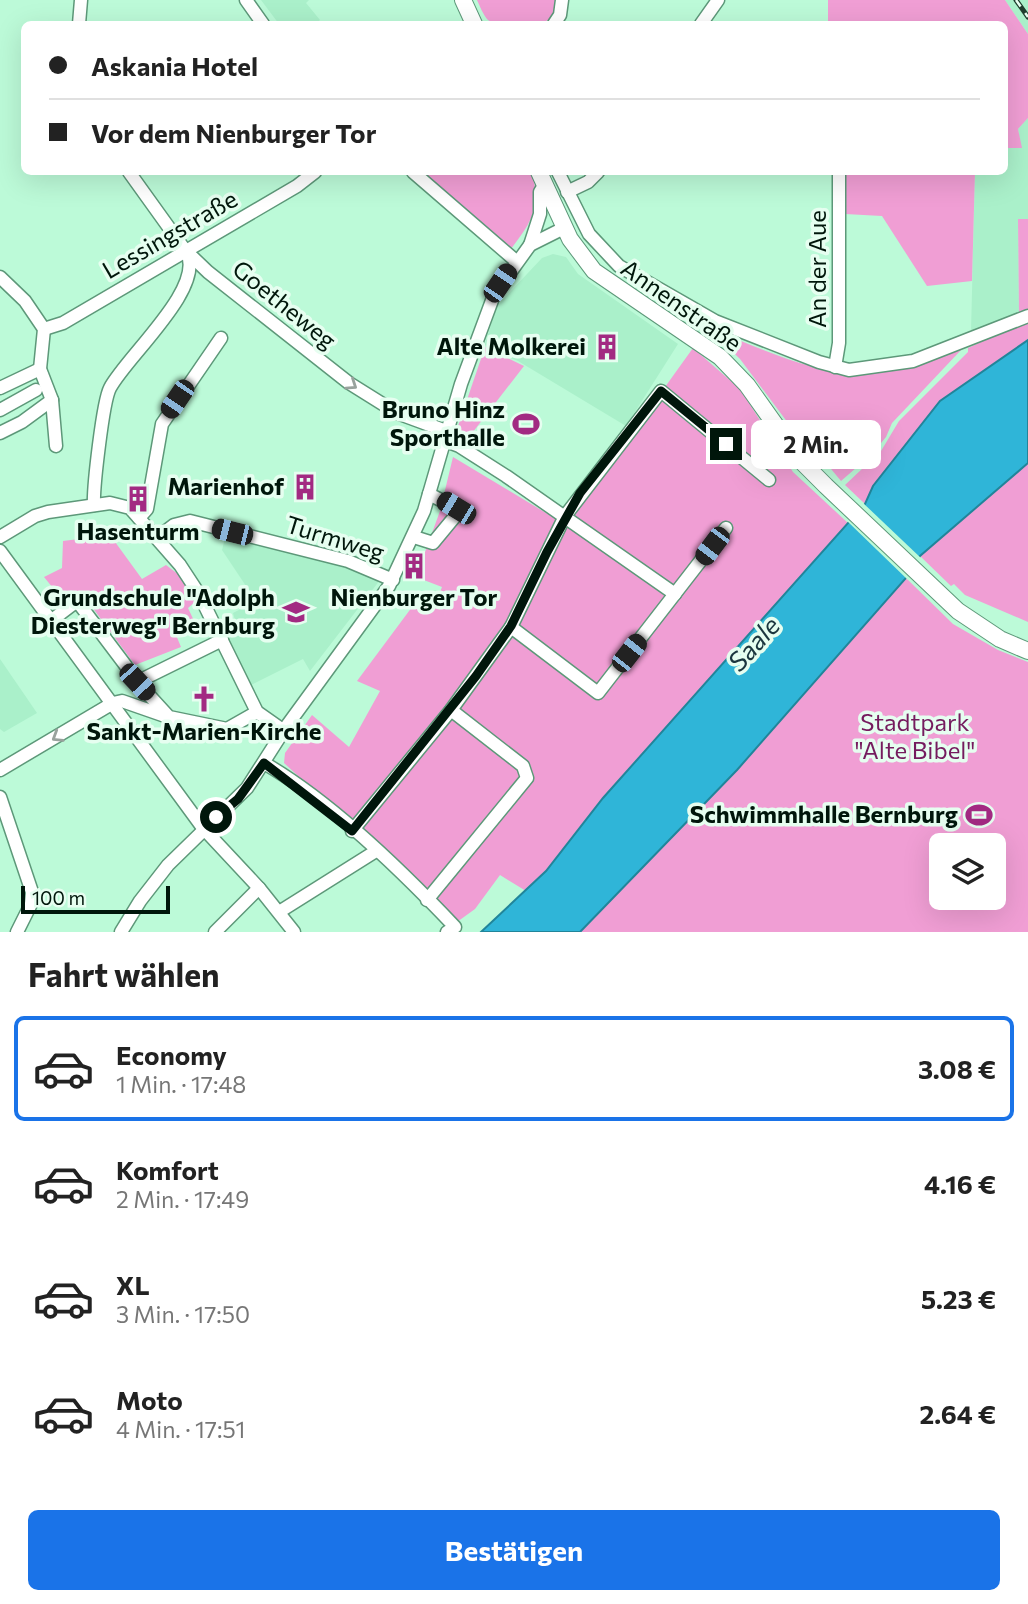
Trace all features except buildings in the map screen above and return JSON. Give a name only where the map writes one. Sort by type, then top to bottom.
[{"type":"main road","points":[[463,0],[473,21]]},
{"type":"main road","name":"Annenstraße","points":[[542,178],[564,228],[587,265],[697,340],[729,366],[747,385],[801,461],[826,486],[942,596],[986,631],[1028,651]]},
{"type":"street","points":[[79,21],[81,0]]},
{"type":"street","points":[[246,0],[261,21]]},
{"type":"street","points":[[556,21],[560,15],[562,0]]},
{"type":"street","points":[[703,21],[718,0]]},
{"type":"street","name":"Goetheweg","points":[[131,175],[185,250],[208,272],[349,383],[397,413],[445,436],[675,594]]},
{"type":"street","name":"Lessingstraße","points":[[44,328],[63,323],[297,186],[310,175]]},
{"type":"street","points":[[416,175],[516,261]]},
{"type":"street","points":[[560,175],[589,234],[619,266],[732,329],[835,366],[859,370],[913,361],[1028,316]]},
{"type":"street","points":[[568,192],[588,182],[595,175]]},
{"type":"street","name":"An der Aue","points":[[835,366],[839,343],[839,175]]},
{"type":"street","points":[[530,245],[540,214],[542,178]]},
{"type":"street","points":[[121,932],[148,890],[203,828],[243,797],[284,731],[393,580],[414,537],[429,494],[445,436],[488,306],[516,261],[530,245],[564,228]]},
{"type":"street","points":[[94,505],[109,390],[161,323],[190,274],[191,261],[185,250]]},
{"type":"street","points":[[0,277],[25,302],[44,328],[40,369],[52,400],[56,446]]},
{"type":"street","points":[[139,518],[147,509],[162,424],[221,338]]},
{"type":"street","points":[[0,388],[40,369]]},
{"type":"street","points":[[0,410],[36,390]]},
{"type":"street","points":[[352,831],[451,710],[511,626],[565,516],[661,391],[769,480]]},
{"type":"street","points":[[0,433],[22,422],[52,400]]},
{"type":"street","points":[[414,537],[433,543],[457,514],[456,508],[429,494]]},
{"type":"street","points":[[0,537],[36,516],[94,505],[124,505],[157,538],[199,594],[257,712],[284,731]]},
{"type":"street","name":"Turmweg","points":[[157,538],[174,524],[190,521],[348,561],[393,580]]},
{"type":"street","points":[[511,626],[598,693],[726,528]]},
{"type":"street","points":[[0,551],[117,702],[203,828],[259,888],[293,932]]},
{"type":"street","points":[[52,620],[77,601],[126,666]]},
{"type":"street","points":[[0,770],[117,702],[137,682],[222,640]]},
{"type":"street","points":[[137,682],[169,717]]},
{"type":"street","points":[[117,702],[169,717],[227,729],[257,712]]},
{"type":"street","points":[[427,900],[527,778],[523,766],[451,710]]},
{"type":"street","points":[[264,763],[376,851],[427,900],[451,930]]},
{"type":"street","points":[[0,797],[32,891],[31,904],[17,932]]},
{"type":"street","points":[[279,912],[376,851]]},
{"type":"street","points":[[215,932],[259,888]]},
{"type":"shaded area","points":[[261,0],[309,0],[306,3],[320,20],[319,21],[277,21]]},
{"type":"shaded area","points":[[1005,0],[1028,0],[1028,34]]},
{"type":"shaded area","points":[[1028,118],[1028,219],[1018,220],[1019,315],[971,332],[975,175],[1008,175],[1008,148],[1021,148],[1018,129]]},
{"type":"shaded area","points":[[553,254],[566,257],[578,274],[678,344],[626,426],[518,361],[484,347],[497,306],[542,258]]},
{"type":"shaded area","name":"Grundschule \"Adolph Diesterweg\" Bernburg","points":[[225,538],[369,571],[380,580],[310,671],[303,659],[251,685],[224,630],[236,624],[233,613],[256,601],[222,550]]},
{"type":"shaded area","points":[[0,659],[37,713],[4,732],[0,729]]},
{"type":"green space","points":[[477,0],[555,0],[553,14],[546,21],[490,21]]},
{"type":"green space","points":[[828,0],[1005,0],[1028,34],[1028,118],[1018,129],[1022,148],[1008,148],[1008,21],[828,21]]},
{"type":"green space","points":[[421,175],[533,175],[535,196],[532,214],[510,250]]},
{"type":"green space","points":[[844,175],[975,175],[972,281],[927,286],[882,216],[845,214]]},
{"type":"green space","points":[[1018,219],[1028,219],[1028,309],[1019,315]]},
{"type":"green space","points":[[1028,320],[1028,340],[940,402],[873,486],[865,504],[845,485],[881,451],[899,421],[968,352],[968,348]]},
{"type":"green space","points":[[707,327],[774,354],[832,371],[892,371],[925,363],[962,349],[892,423],[886,437],[872,454],[841,481],[817,452],[813,452],[816,458],[809,451],[740,359]]},
{"type":"green space","points":[[485,347],[524,366],[466,441],[456,432]]},
{"type":"green space","points":[[693,348],[740,389],[793,472],[848,523],[603,798],[546,871],[526,891],[500,875],[475,909],[457,922],[284,763],[285,753],[312,715],[349,747],[380,691],[357,681],[415,603],[440,606],[442,600],[438,597],[442,587],[416,577],[440,511],[453,457],[566,525]]},
{"type":"green space","points":[[1028,463],[1028,622],[965,595],[954,584],[951,586],[920,556]]},
{"type":"green space","points":[[110,535],[142,579],[166,565],[187,581],[196,601],[188,608],[195,623],[183,630],[179,620],[171,623],[181,647],[135,665],[81,592],[66,604],[44,577],[62,568],[63,541]]},
{"type":"green space","name":"Stadtpark \"Alte Bibel\"","points":[[906,578],[953,624],[998,650],[1028,662],[1028,932],[580,932],[737,770]]},
{"type":"water","name":"Saale","points":[[1028,340],[1028,463],[920,556],[906,578],[737,770],[580,932],[481,932],[546,871],[603,798],[865,504],[873,486],[940,401]]},
{"type":"pier","points":[[862,502],[922,559],[908,580],[846,520]]},
{"type":"railway","points":[[1016,0],[1028,17]]},
{"type":"place","name":"Alte Molkerei","points":[[607,347]]},
{"type":"place","name":"Bruno Hinz Sporthalle","points":[[526,424]]},
{"type":"place","name":"Marienhof","points":[[305,487]]},
{"type":"place","name":"Hasenturm","points":[[138,499]]},
{"type":"place","name":"Nienburger Tor","points":[[414,566]]},
{"type":"place","name":"Grundschule \"Adolph Diesterweg\" Bernburg","points":[[296,612]]},
{"type":"place","name":"Sankt-Marien-Kirche","points":[[204,699]]},
{"type":"place","name":"Schwimmhalle Bernburg","points":[[979,815]]},
{"type":"route","points":[[216,817],[238,799],[264,763],[330,811],[352,831],[476,676],[511,626],[565,516],[580,493],[661,391],[726,444]]}]
